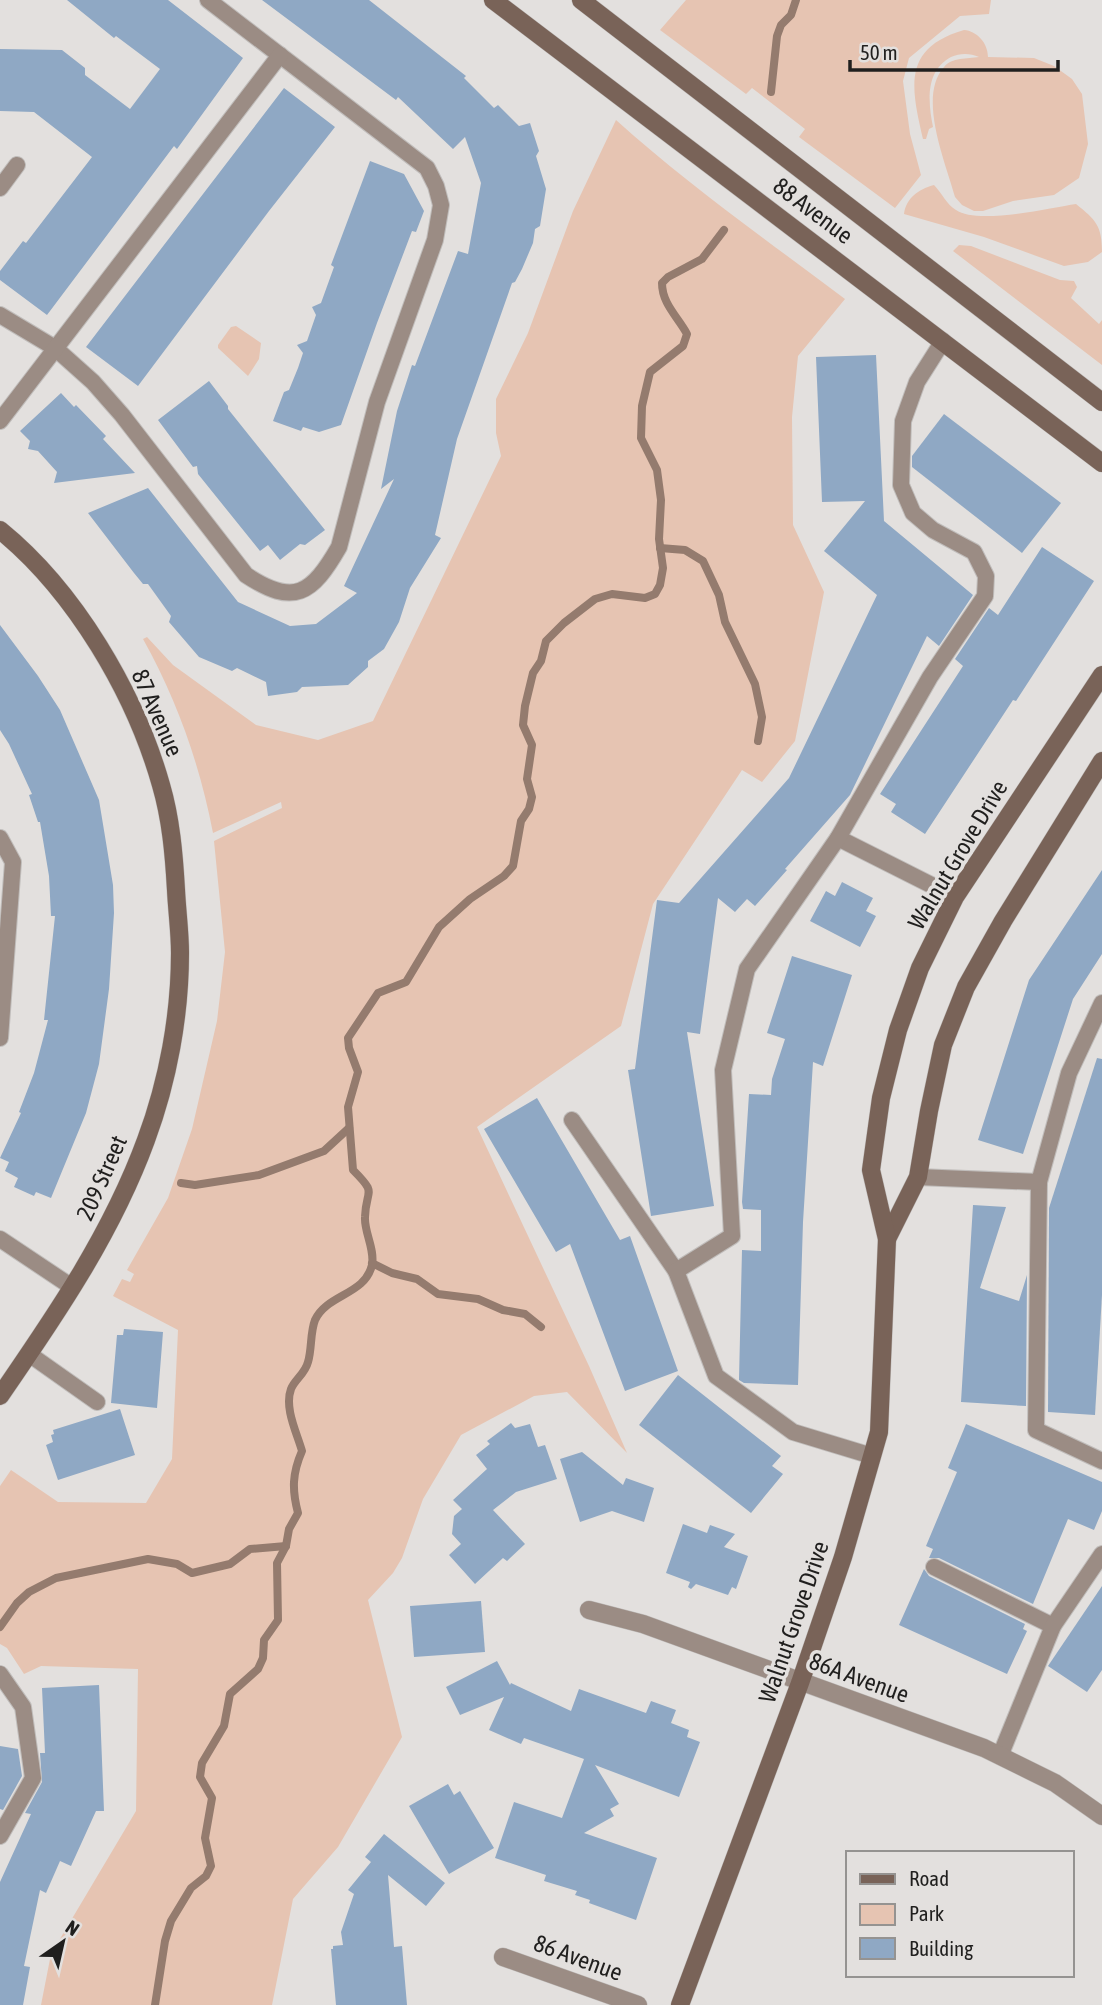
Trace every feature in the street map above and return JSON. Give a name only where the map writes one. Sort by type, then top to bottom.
[{"type":"street","name":"88 Avenue","points":[[493,0],[1102,463]]},
{"type":"street","name":"88 Avenue","points":[[581,0],[1102,402]]},
{"type":"street","name":"87 Avenue","points":[[0,530],[37,565],[62,594],[90,633],[133,709],[162,788],[173,850],[180,953]]},
{"type":"street","name":"Walnut Grove Drive","points":[[680,2005],[800,1683],[843,1557],[879,1432],[887,1239],[871,1170],[881,1098],[898,1030],[920,968],[955,897],[1102,675]]},
{"type":"street","name":"Walnut Grove Drive","points":[[887,1239],[918,1177],[943,1045],[966,987],[1003,921],[1102,761]]},
{"type":"street","name":"209 Street","points":[[0,1396],[106,1231],[147,1137],[173,1041],[180,953]]},
{"type":"street","name":"86A Avenue","points":[[589,1610],[643,1624],[984,1748],[1055,1783],[1102,1816]]},
{"type":"street","name":"86 Avenue","points":[[503,1957],[638,2005]]},
{"type":"lane","points":[[0,315],[55,348],[93,382],[122,415],[246,575],[267,589],[287,594],[303,591],[328,567],[343,534],[377,402],[435,240],[441,205],[436,186],[426,168],[208,0]]},
{"type":"lane","points":[[0,421],[280,55]]},
{"type":"lane","points":[[0,188],[17,165]]},
{"type":"lane","points":[[676,1271],[732,1236],[723,1070],[747,969],[838,838],[930,677],[985,596],[986,576],[974,552],[933,530],[913,513],[901,485],[903,421],[917,382],[943,341]]},
{"type":"lane","points":[[0,838],[13,862],[0,1038]]},
{"type":"lane","points":[[838,838],[955,897]]},
{"type":"lane","points":[[1102,1003],[1069,1073],[1039,1182],[1036,1430],[1102,1461]]},
{"type":"lane","points":[[572,1120],[676,1271],[716,1376],[793,1432],[872,1456]]},
{"type":"lane","points":[[918,1177],[1039,1182]]},
{"type":"lane","points":[[0,1239],[72,1287]]},
{"type":"lane","points":[[29,1354],[97,1402]]},
{"type":"lane","points":[[1000,1756],[1053,1626],[1102,1554]]},
{"type":"lane","points":[[933,1567],[1053,1626]]},
{"type":"lane","points":[[0,1674],[23,1707],[33,1778],[0,1836]]},
{"type":"green space","points":[[686,0],[991,0],[989,14],[960,16],[909,58],[903,81],[910,134],[921,175],[895,208],[799,137],[805,129],[752,88],[746,94],[660,30]]},
{"type":"green space","points":[[964,30],[981,39],[988,57],[1034,58],[1054,66],[1072,79],[1082,94],[1088,144],[1079,178],[1054,195],[1013,201],[983,211],[974,211],[962,205],[955,197],[940,149],[933,112],[933,95],[936,80],[947,64],[955,60],[979,57],[969,54],[954,56],[937,70],[930,88],[933,127],[929,129],[926,139],[923,139],[914,86],[916,72],[930,47]]},
{"type":"green space","points":[[616,120],[700,190],[845,299],[798,356],[792,417],[793,525],[824,592],[795,741],[762,782],[742,770],[653,904],[621,1026],[477,1127],[627,1453],[567,1392],[534,1396],[461,1435],[423,1499],[402,1558],[393,1573],[368,1600],[402,1737],[338,1847],[293,1899],[272,2005],[41,2005],[51,1954],[136,1811],[138,1669],[41,1666],[24,1674],[7,1648],[0,1644],[0,1486],[11,1470],[58,1502],[146,1503],[172,1459],[178,1330],[113,1296],[122,1279],[130,1282],[134,1274],[127,1270],[168,1198],[192,1129],[217,1021],[225,952],[214,841],[282,808],[281,802],[213,833],[186,733],[143,639],[147,637],[173,665],[256,725],[318,740],[373,721],[501,456],[496,433],[496,399],[528,333],[573,211]]},
{"type":"green space","points":[[934,185],[953,208],[980,216],[1014,214],[1076,204],[1096,224],[1101,236],[1102,252],[1088,262],[1064,266],[984,237],[904,214],[907,203],[914,195]]},
{"type":"green space","points":[[959,245],[971,246],[1060,280],[1074,281],[1077,287],[1071,298],[1099,324],[1102,320],[1102,365],[953,251]]},
{"type":"green space","points":[[236,326],[261,343],[259,359],[248,376],[218,348],[231,327]]},
{"type":"building","points":[[67,0],[168,0],[243,58],[177,149],[174,146],[47,315],[0,280],[0,271],[23,241],[26,243],[92,157],[34,112],[0,111],[0,49],[62,50],[85,68],[85,75],[130,109],[160,69],[116,36],[114,38]]},
{"type":"building","points":[[262,0],[369,0],[466,76],[464,78],[494,108],[498,105],[519,126],[530,123],[539,151],[536,156],[546,189],[540,226],[535,229],[533,243],[522,269],[512,283],[457,439],[435,535],[441,538],[410,588],[399,622],[384,649],[368,661],[368,667],[348,685],[302,687],[297,692],[268,696],[266,682],[237,668],[232,671],[199,657],[169,622],[171,616],[148,584],[143,584],[88,513],[148,488],[238,602],[290,626],[316,624],[357,593],[344,586],[394,479],[381,489],[397,411],[412,365],[415,366],[458,251],[468,254],[481,183],[465,137],[453,149],[398,97],[396,100]]},
{"type":"building","points":[[284,88],[335,127],[138,386],[86,347]]},
{"type":"building","points":[[370,161],[404,174],[424,211],[416,232],[412,231],[341,425],[319,432],[303,427],[301,431],[273,421],[284,392],[289,390],[298,368],[303,353],[297,345],[307,341],[316,315],[312,307],[321,303],[334,267],[331,265]]},
{"type":"building","points":[[876,355],[884,521],[973,595],[939,646],[927,636],[850,795],[785,869],[787,870],[755,906],[747,899],[735,912],[718,898],[700,1034],[687,1032],[714,1206],[651,1216],[628,1070],[635,1069],[657,900],[679,903],[789,778],[877,595],[824,551],[865,501],[822,502],[816,357]]},
{"type":"building","points":[[209,381],[228,409],[325,530],[305,545],[300,544],[280,560],[268,545],[260,551],[198,474],[197,466],[193,467],[158,420]]},
{"type":"building","points":[[61,393],[106,436],[103,439],[135,473],[54,483],[57,472],[38,451],[28,449],[30,441],[20,431]]},
{"type":"building","points":[[944,414],[1061,503],[1022,553],[912,467],[912,456]]},
{"type":"building","points":[[1042,547],[1094,581],[925,834],[891,812],[896,804],[880,794],[963,666],[955,659],[989,608],[998,615]]},
{"type":"building","points":[[0,625],[60,710],[99,800],[113,885],[109,989],[99,1064],[86,1113],[51,1198],[36,1192],[34,1196],[14,1187],[18,1178],[5,1171],[9,1162],[0,1158],[21,1113],[19,1112],[34,1073],[48,1020],[44,1020],[55,916],[51,916],[49,876],[40,822],[29,795],[32,794],[0,730]]},
{"type":"building","points":[[1102,870],[1102,954],[1073,999],[1023,1154],[978,1140],[1029,980]]},
{"type":"building","points":[[842,882],[873,898],[866,911],[876,916],[860,947],[810,921],[826,891],[835,896]]},
{"type":"building","points":[[792,956],[852,975],[823,1066],[813,1062],[803,1222],[798,1385],[744,1383],[739,1380],[742,1250],[761,1251],[761,1210],[743,1209],[742,1202],[749,1094],[771,1095],[772,1079],[785,1039],[767,1033]]},
{"type":"building","points":[[1097,1058],[1102,1059],[1102,1295],[1095,1415],[1048,1412],[1049,1208]]},
{"type":"building","points":[[537,1098],[620,1240],[630,1236],[678,1371],[625,1391],[570,1244],[556,1252],[484,1129]]},
{"type":"building","points":[[973,1205],[1006,1207],[980,1288],[1019,1301],[1027,1275],[1026,1406],[961,1402]]},
{"type":"building","points":[[124,1329],[163,1332],[157,1408],[111,1403],[117,1335],[123,1335]]},
{"type":"building","points":[[678,1375],[781,1456],[772,1466],[783,1474],[751,1513],[639,1425]]},
{"type":"building","points":[[120,1409],[135,1455],[58,1480],[46,1445],[53,1442],[53,1430]]},
{"type":"building","points":[[511,1423],[515,1428],[530,1424],[538,1447],[545,1445],[557,1479],[516,1492],[493,1510],[525,1544],[507,1561],[503,1558],[475,1584],[449,1555],[461,1544],[452,1534],[454,1516],[462,1509],[453,1500],[487,1469],[476,1455],[490,1444],[487,1441]]},
{"type":"building","points":[[966,1424],[1102,1482],[1102,1511],[1094,1530],[1068,1519],[1033,1604],[939,1558],[929,1558],[933,1549],[926,1546],[957,1472],[948,1468]]},
{"type":"building","points":[[582,1452],[623,1485],[626,1478],[654,1488],[644,1522],[612,1511],[580,1522],[560,1459]]},
{"type":"building","points":[[683,1524],[707,1533],[710,1525],[735,1534],[724,1547],[748,1556],[736,1589],[732,1587],[728,1595],[696,1584],[691,1589],[688,1587],[690,1582],[666,1573]]},
{"type":"building","points":[[924,1569],[929,1576],[1025,1624],[1023,1629],[1027,1631],[1007,1674],[899,1625]]},
{"type":"building","points":[[1102,1586],[1102,1670],[1087,1692],[1048,1666]]},
{"type":"building","points":[[481,1601],[485,1652],[414,1657],[410,1606]]},
{"type":"building","points":[[497,1661],[510,1685],[511,1683],[571,1711],[579,1689],[646,1713],[651,1701],[676,1710],[671,1723],[689,1730],[687,1737],[700,1742],[679,1797],[595,1765],[619,1804],[610,1809],[614,1816],[584,1833],[657,1858],[636,1920],[589,1903],[590,1900],[575,1895],[577,1891],[544,1881],[546,1875],[495,1858],[514,1802],[562,1818],[584,1759],[524,1738],[521,1744],[489,1730],[504,1697],[460,1715],[446,1687]]},
{"type":"building","points":[[99,1685],[104,1811],[96,1811],[71,1866],[60,1861],[46,1893],[40,1890],[24,1966],[30,1967],[23,2005],[0,2005],[0,1882],[31,1814],[25,1813],[42,1782],[40,1753],[45,1753],[42,1688]]},
{"type":"building","points":[[0,1746],[18,1749],[22,1776],[3,1810],[0,1809]]},
{"type":"building","points":[[448,1784],[454,1795],[460,1791],[494,1848],[449,1874],[409,1806]]},
{"type":"building","points":[[384,1834],[445,1883],[426,1906],[388,1875],[394,1947],[402,1946],[407,2005],[336,2005],[331,1949],[333,1946],[343,1945],[341,1932],[354,1894],[348,1890],[371,1862],[365,1857]]},
{"type":"waterway","points":[[771,92],[777,36],[781,25],[791,15],[796,0]]},
{"type":"waterway","points":[[155,2005],[165,1941],[171,1921],[191,1888],[206,1876],[211,1866],[205,1838],[212,1798],[200,1777],[202,1763],[224,1726],[230,1694],[258,1669],[263,1658],[264,1640],[278,1620],[277,1563],[286,1546],[289,1529],[298,1513],[294,1482],[302,1451],[290,1412],[291,1389],[307,1366],[315,1320],[328,1305],[362,1283],[372,1265],[365,1223],[369,1192],[366,1184],[353,1170],[348,1107],[358,1072],[348,1038],[378,993],[406,982],[439,927],[513,866],[521,821],[529,809],[532,797],[527,779],[532,745],[523,725],[525,706],[533,673],[541,661],[546,641],[595,599],[612,594],[645,598],[655,594],[660,585],[663,568],[659,539],[661,500],[657,470],[641,438],[642,406],[650,372],[683,346],[687,334],[668,304],[662,283],[702,259],[724,230]]},
{"type":"waterway","points":[[660,548],[685,550],[703,561],[719,595],[725,622],[755,684],[762,717],[758,741]]},
{"type":"waterway","points":[[181,1183],[195,1185],[259,1175],[324,1151],[349,1128]]},
{"type":"waterway","points":[[372,1263],[392,1273],[417,1279],[438,1294],[478,1299],[503,1310],[525,1314],[541,1327]]},
{"type":"waterway","points":[[0,1627],[17,1603],[29,1592],[56,1578],[148,1559],[177,1564],[192,1573],[230,1564],[250,1549],[286,1546]]}]
